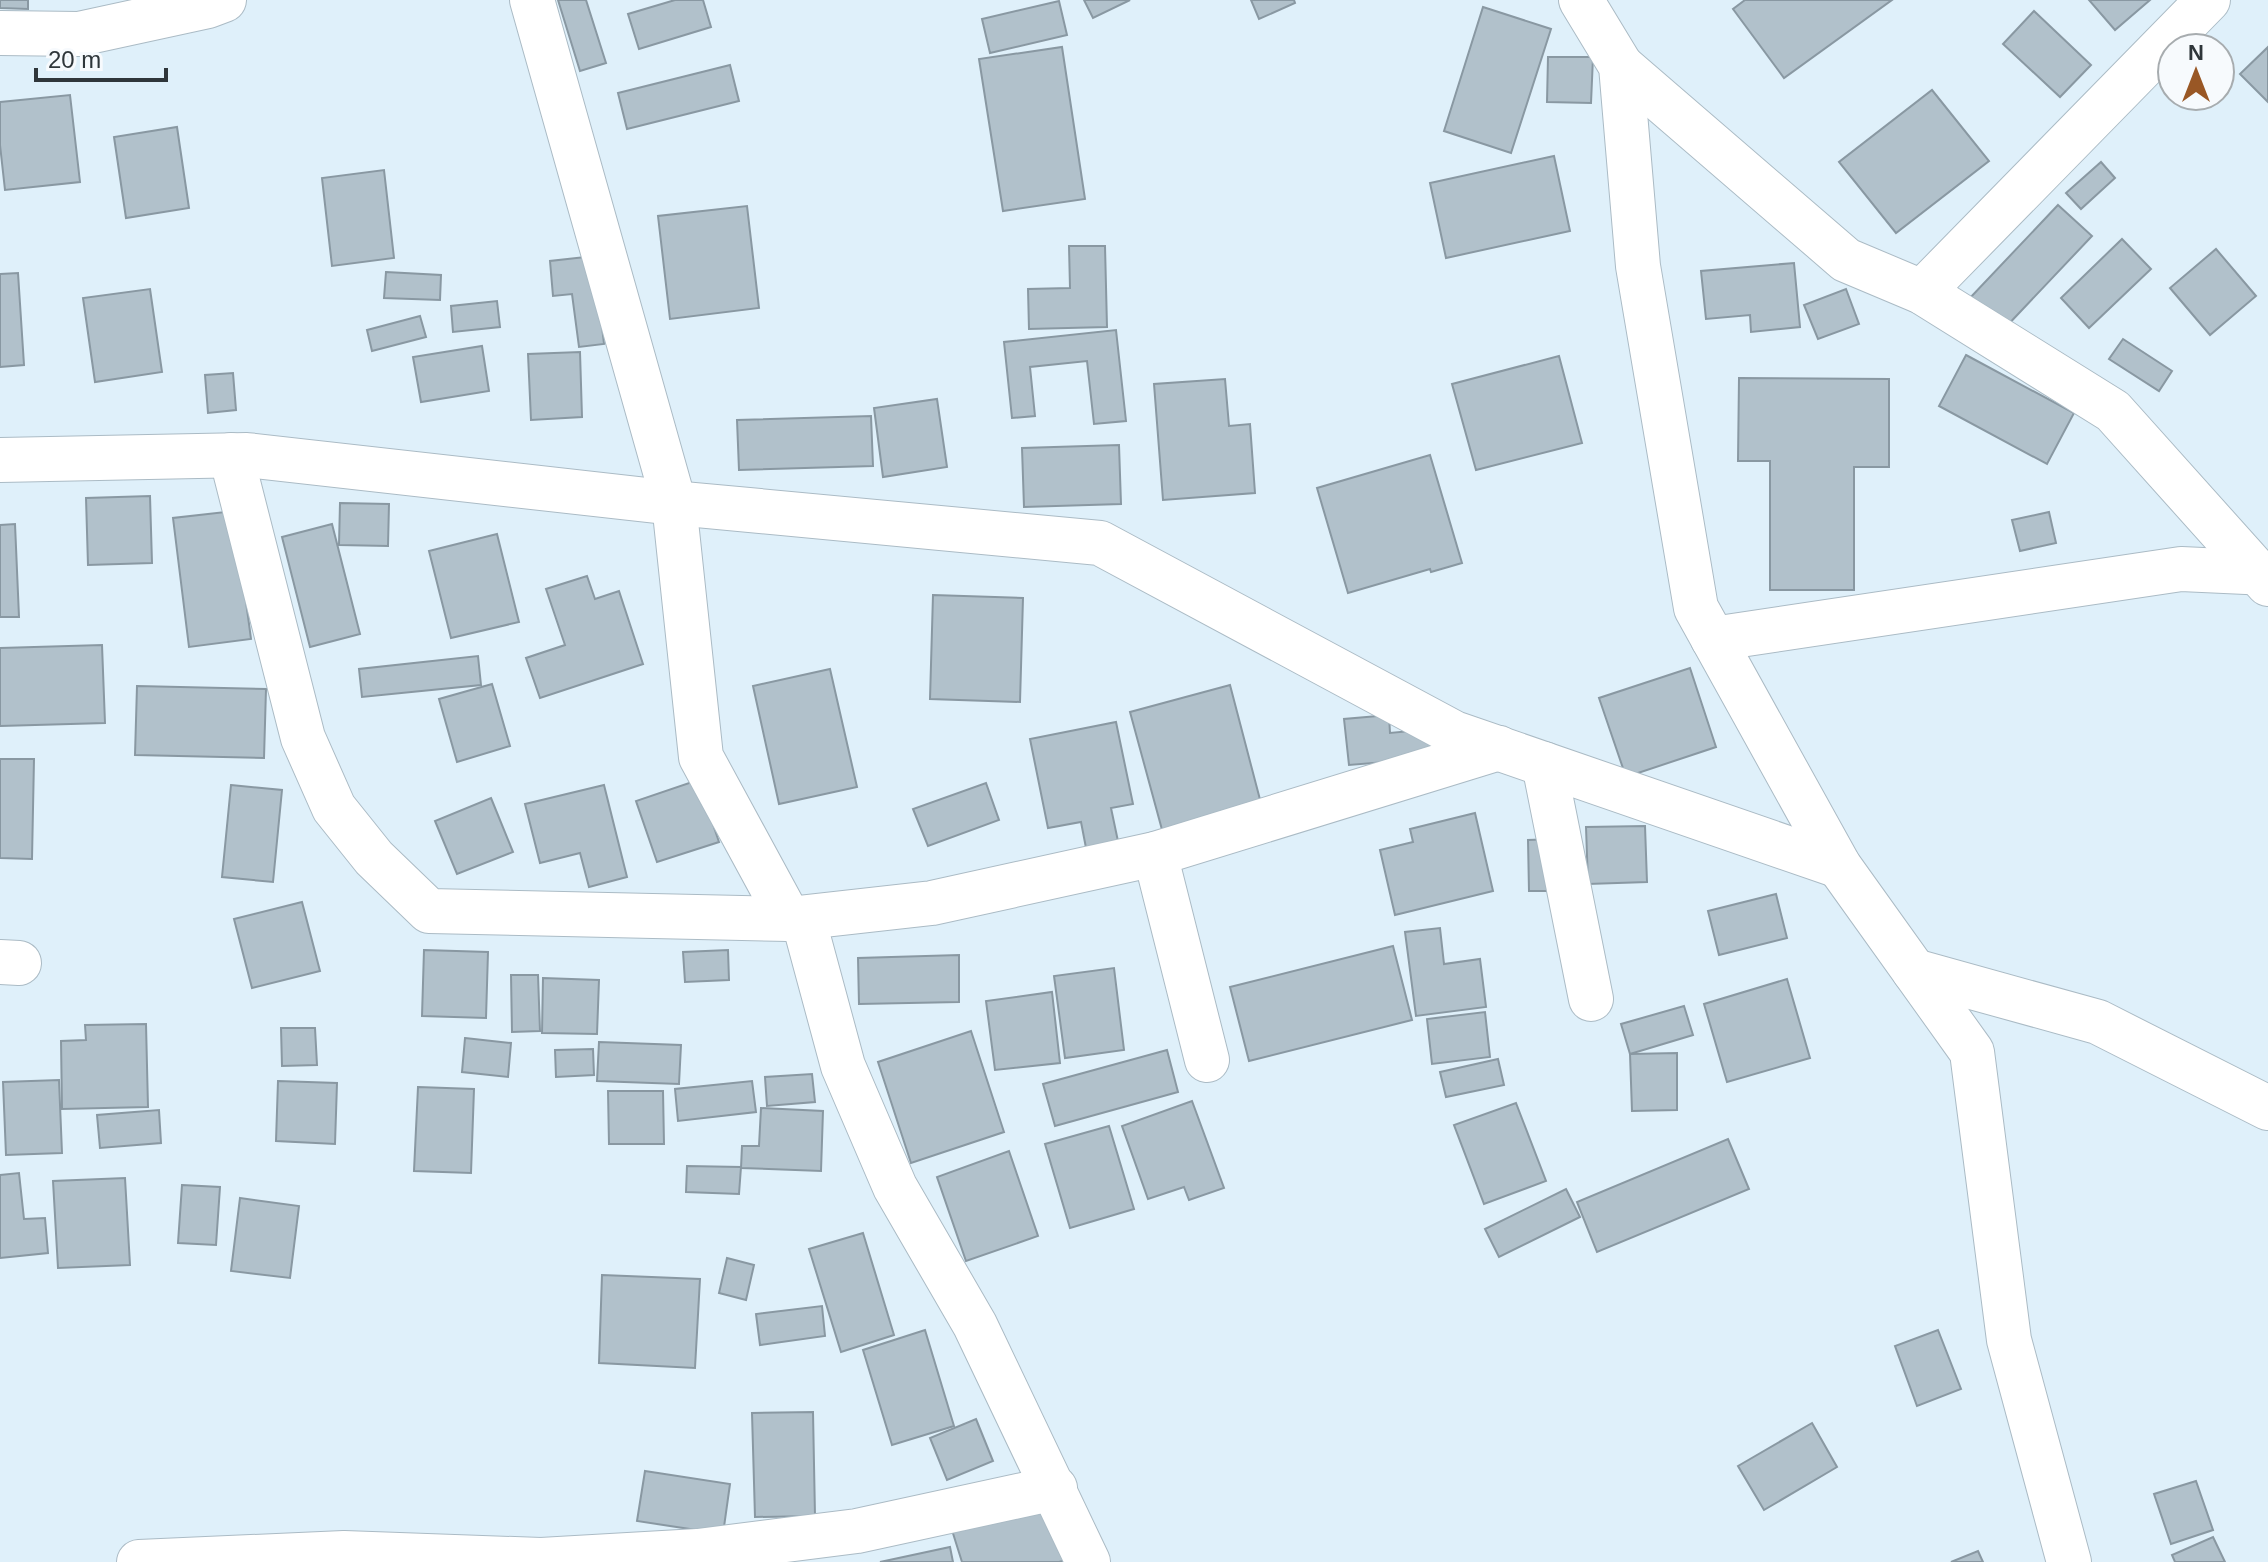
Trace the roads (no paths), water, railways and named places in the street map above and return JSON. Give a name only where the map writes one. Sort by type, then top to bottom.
[{"type":"street","points":[[0,33],[79,34],[224,0]]},
{"type":"street","points":[[532,0],[674,503],[701,757],[796,919],[843,1066],[895,1187],[975,1325],[1088,1562]]},
{"type":"street","points":[[1581,0],[1621,66],[1846,260],[1922,292],[2113,411],[2264,576]]},
{"type":"street","points":[[1922,292],[2208,0]]},
{"type":"street","points":[[1621,66],[1638,266],[1696,608],[1839,866],[1972,1052],[2009,1340],[2069,1562]]},
{"type":"street","points":[[231,455],[303,738],[334,808],[374,858],[429,911],[796,919],[932,903],[1155,854],[1499,748]]},
{"type":"street","points":[[0,460],[231,455],[674,503],[1100,543],[1454,733],[1839,866]]},
{"type":"street","points":[[1713,639],[2181,569],[2264,576]]},
{"type":"street","points":[[1544,764],[1591,999]]},
{"type":"street","points":[[1155,854],[1207,1060]]},
{"type":"street","points":[[1914,971],[2098,1022],[2268,1108]]},
{"type":"street","points":[[139,1562],[344,1553],[541,1560],[698,1551],[857,1531],[1055,1488]]}]
